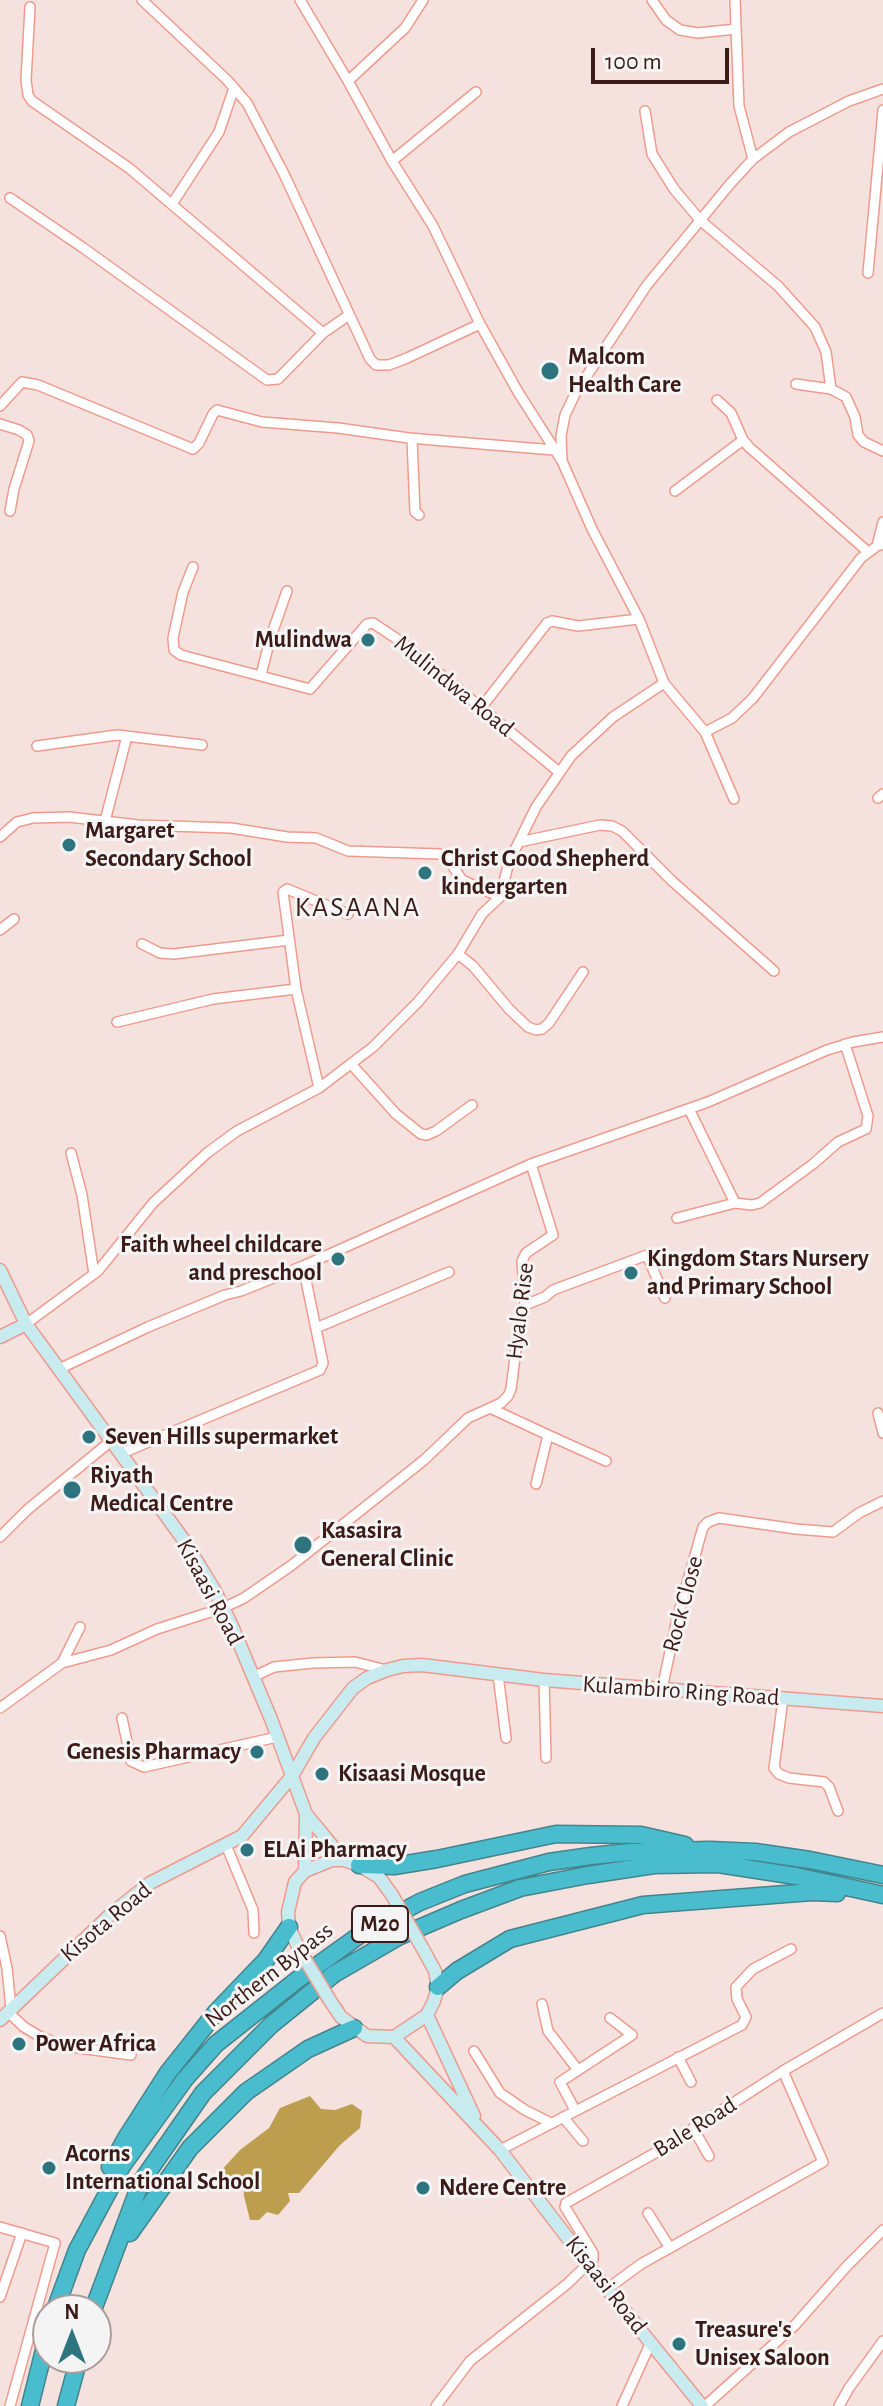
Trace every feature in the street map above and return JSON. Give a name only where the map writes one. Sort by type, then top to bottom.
[{"type":"highway","points":[[351,1863],[394,1866],[556,1834],[641,1835],[710,1850]]},
{"type":"highway","name":"Northern Bypass","points":[[61,2294],[77,2250],[122,2166],[185,2079],[216,2044],[364,1932],[420,1902],[465,1884],[549,1862],[630,1852],[755,1852],[883,1875]]},
{"type":"highway","name":"Northern Bypass","points":[[99,2294],[141,2182],[203,2093],[271,2025],[334,1974],[398,1937],[520,1888],[654,1865],[718,1864],[881,1894]]},
{"type":"highway","points":[[438,1987],[457,1971],[510,1939],[643,1905],[812,1892],[881,1894]]},
{"type":"highway","points":[[77,2250],[93,2198],[126,2138],[167,2074],[217,2011],[266,1960],[289,1927]]},
{"type":"highway","points":[[100,2294],[135,2222],[190,2148],[246,2092],[308,2049],[354,2028]]},
{"type":"highway","points":[[30,2406],[38,2374]]},
{"type":"highway","points":[[66,2406],[75,2374]]},
{"type":"main road","name":"Kisaasi Road","points":[[0,1270],[26,1324],[183,1539],[223,1608],[306,1814]]},
{"type":"main road","points":[[0,1337],[26,1324]]},
{"type":"main road","name":"Kulambiro Ring Road","points":[[387,1670],[422,1665],[544,1680],[883,1706]]},
{"type":"main road","name":"Kisota Road","points":[[6,2014],[102,1922],[150,1883],[226,1845],[249,1829],[292,1776],[314,1738],[353,1688],[387,1670]]},
{"type":"main road","points":[[306,1814],[351,1863]]},
{"type":"main road","points":[[305,1871],[306,1814]]},
{"type":"main road","points":[[332,1860],[351,1863],[379,1877],[435,1971],[438,1987],[427,2015],[394,2037],[367,2036],[341,2017],[300,1951],[289,1927],[290,1896],[295,1882],[305,1871],[332,1860]]},
{"type":"main road","name":"Kisaasi Road","points":[[427,2015],[479,2126]]},
{"type":"main road","name":"Kisaasi Road","points":[[394,2037],[500,2150],[607,2289],[703,2406]]},
{"type":"street","points":[[142,0],[247,103],[265,134],[370,359],[376,365],[407,358],[480,324]]},
{"type":"street","points":[[300,0],[433,226],[480,324],[562,461],[592,529],[639,619],[664,683],[705,732],[734,799]]},
{"type":"street","points":[[348,81],[405,28],[423,0]]},
{"type":"street","points":[[652,0],[666,20],[680,30],[698,33],[736,29]]},
{"type":"street","points":[[735,0],[739,106],[753,159]]},
{"type":"street","points":[[30,7],[26,80],[32,101],[129,168],[323,333]]},
{"type":"street","points":[[172,204],[215,140],[234,88]]},
{"type":"street","points":[[562,461],[561,436],[565,415],[576,392],[647,285],[700,220],[753,159],[775,141],[816,117],[883,89]]},
{"type":"street","points":[[392,161],[476,92]]},
{"type":"street","points":[[868,273],[883,110]]},
{"type":"street","points":[[645,111],[652,154],[674,189],[700,220],[778,286],[809,318],[826,352],[831,389]]},
{"type":"street","points":[[10,198],[267,380],[278,379],[323,333],[349,315]]},
{"type":"street","points":[[0,406],[22,382],[38,385],[193,449],[217,410],[262,422],[338,428],[412,439],[554,450]]},
{"type":"street","points":[[796,384],[831,389],[846,397],[855,417],[858,435],[864,442],[883,451]]},
{"type":"street","points":[[717,400],[731,413],[743,440],[876,547]]},
{"type":"street","points":[[0,424],[19,430],[27,435],[29,441],[10,511]]},
{"type":"street","points":[[412,439],[415,512],[419,515]]},
{"type":"street","points":[[675,491],[743,440]]},
{"type":"street","points":[[705,732],[732,718],[753,698],[849,573],[876,547],[883,522]]},
{"type":"street","name":"Mulindwa Road","points":[[193,567],[183,592],[173,638],[174,650],[181,655],[310,689],[367,624],[373,623],[393,635],[559,772]]},
{"type":"street","points":[[261,675],[287,591]]},
{"type":"street","points":[[481,708],[547,623],[552,621],[578,626],[639,619]]},
{"type":"street","points":[[26,1324],[105,1265],[153,1203],[207,1153],[237,1131],[319,1088],[352,1065],[418,1002],[458,954],[482,914],[500,897],[509,862],[536,807],[571,756],[613,717],[664,683]]},
{"type":"street","points":[[37,746],[111,735],[202,745]]},
{"type":"street","points":[[105,821],[127,736]]},
{"type":"street","points":[[0,837],[17,822],[33,818],[69,817],[231,828],[316,838],[348,851],[440,854],[448,859],[462,880],[500,897]]},
{"type":"street","points":[[519,842],[592,826],[612,826],[631,839],[672,881],[774,971]]},
{"type":"street","points":[[319,1088],[296,989],[284,890],[348,914]]},
{"type":"street","points":[[0,930],[14,919]]},
{"type":"street","points":[[142,944],[160,953],[174,954],[289,940]]},
{"type":"street","points":[[458,954],[485,979],[509,1009],[528,1027],[536,1030],[549,1023],[583,972]]},
{"type":"street","points":[[117,1022],[213,999],[296,989]]},
{"type":"street","points":[[59,1369],[187,1311],[303,1266],[531,1164],[689,1109],[845,1044],[883,1037]]},
{"type":"street","points":[[677,1218],[735,1203],[760,1203],[838,1142],[866,1129],[868,1116],[845,1044]]},
{"type":"street","points":[[352,1065],[396,1114],[421,1134],[436,1131],[472,1105]]},
{"type":"street","points":[[689,1109],[735,1203]]},
{"type":"street","points":[[71,1153],[82,1195],[94,1274]]},
{"type":"street","name":"Hyalo Rise","points":[[62,1663],[111,1650],[169,1624],[223,1608],[244,1598],[292,1565],[424,1460],[468,1418],[501,1403],[508,1396],[525,1305],[523,1257],[551,1238],[553,1230],[531,1164]]},
{"type":"street","points":[[525,1305],[553,1290],[647,1255],[665,1298]]},
{"type":"street","points":[[120,1454],[320,1370],[323,1363],[303,1266]]},
{"type":"street","points":[[316,1328],[449,1272]]},
{"type":"street","points":[[490,1408],[606,1461]]},
{"type":"street","points":[[878,1413],[883,1433]]},
{"type":"street","points":[[536,1484],[548,1435]]},
{"type":"street","points":[[0,1537],[27,1510],[111,1441]]},
{"type":"street","name":"Rock Close","points":[[662,1689],[677,1619],[703,1527],[708,1522],[719,1518],[833,1532],[859,1513],[883,1501]]},
{"type":"street","points":[[0,1708],[62,1663],[80,1627]]},
{"type":"street","points":[[253,1677],[274,1667],[313,1663],[355,1662],[387,1670]]},
{"type":"street","points":[[498,1675],[506,1738]]},
{"type":"street","points":[[544,1680],[546,1758]]},
{"type":"street","points":[[783,1699],[774,1768],[789,1778],[824,1782],[838,1811]]},
{"type":"street","points":[[122,1718],[131,1761],[144,1767],[277,1737]]},
{"type":"street","points":[[226,1845],[253,1910],[254,1933]]},
{"type":"street","points":[[0,1936],[7,1968],[6,2014],[39,2036],[64,2046],[131,2055]]},
{"type":"street","points":[[500,2150],[742,2025],[746,2017],[737,1999],[736,1987],[753,1969],[791,1949]]},
{"type":"street","points":[[542,2004],[548,2031],[578,2070]]},
{"type":"street","name":"Bale Road","points":[[589,2264],[593,2253],[565,2207],[566,2203],[883,2013]]},
{"type":"street","points":[[575,2110],[560,2082],[632,2035],[610,2018]]},
{"type":"street","points":[[474,2051],[500,2093],[551,2123]]},
{"type":"street","points":[[678,2057],[691,2082]]},
{"type":"street","points":[[607,2289],[641,2264],[823,2162],[783,2071]]},
{"type":"street","points":[[563,2117],[583,2141]]},
{"type":"street","points":[[693,2128],[709,2156]]},
{"type":"street","points":[[648,2213],[670,2248]]},
{"type":"street","points":[[0,2227],[55,2243],[10,2406]]},
{"type":"street","points":[[703,2406],[795,2325],[883,2230]]},
{"type":"street","points":[[0,2297],[22,2233]]},
{"type":"street","points":[[436,2406],[470,2361],[589,2264]]},
{"type":"street","points":[[839,2406],[883,2341]]},
{"type":"street","points":[[622,2406],[651,2342]]},
{"type":"shaded area","points":[[310,2096],[321,2109],[335,2110],[352,2104],[362,2111],[360,2128],[340,2145],[299,2193],[288,2193],[290,2201],[278,2215],[267,2212],[259,2220],[250,2220],[243,2178],[230,2180],[219,2173],[240,2150],[269,2128],[280,2108]]},
{"type":"place","name":"Malcom Health Care","points":[[550,371]]},
{"type":"place","name":"Mulindwa","points":[[368,640]]},
{"type":"place","name":"Margaret Secondary School","points":[[69,845]]},
{"type":"place","name":"Christ Good Shepherd kindergarten","points":[[425,873]]},
{"type":"place","name":"Faith wheel childcare and preschool","points":[[338,1259]]},
{"type":"place","name":"Kingdom Stars Nursery and Primary School","points":[[631,1273]]},
{"type":"place","name":"Seven Hills supermarket","points":[[89,1437]]},
{"type":"place","name":"Riyath Medical Centre","points":[[72,1490]]},
{"type":"place","name":"Kasasira General Clinic","points":[[303,1545]]},
{"type":"place","name":"Genesis Pharmacy","points":[[257,1752]]},
{"type":"place","name":"Kisaasi Mosque","points":[[322,1774]]},
{"type":"place","name":"ELAi Pharmacy","points":[[247,1850]]},
{"type":"place","name":"Power Africa","points":[[19,2044]]},
{"type":"place","name":"Acorns International School","points":[[49,2168]]},
{"type":"place","name":"Ndere Centre","points":[[423,2188]]},
{"type":"place","name":"Treasure's Unisex Saloon","points":[[679,2344]]},
{"type":"district","name":"KASAANA","points":[[358,908]]}]
